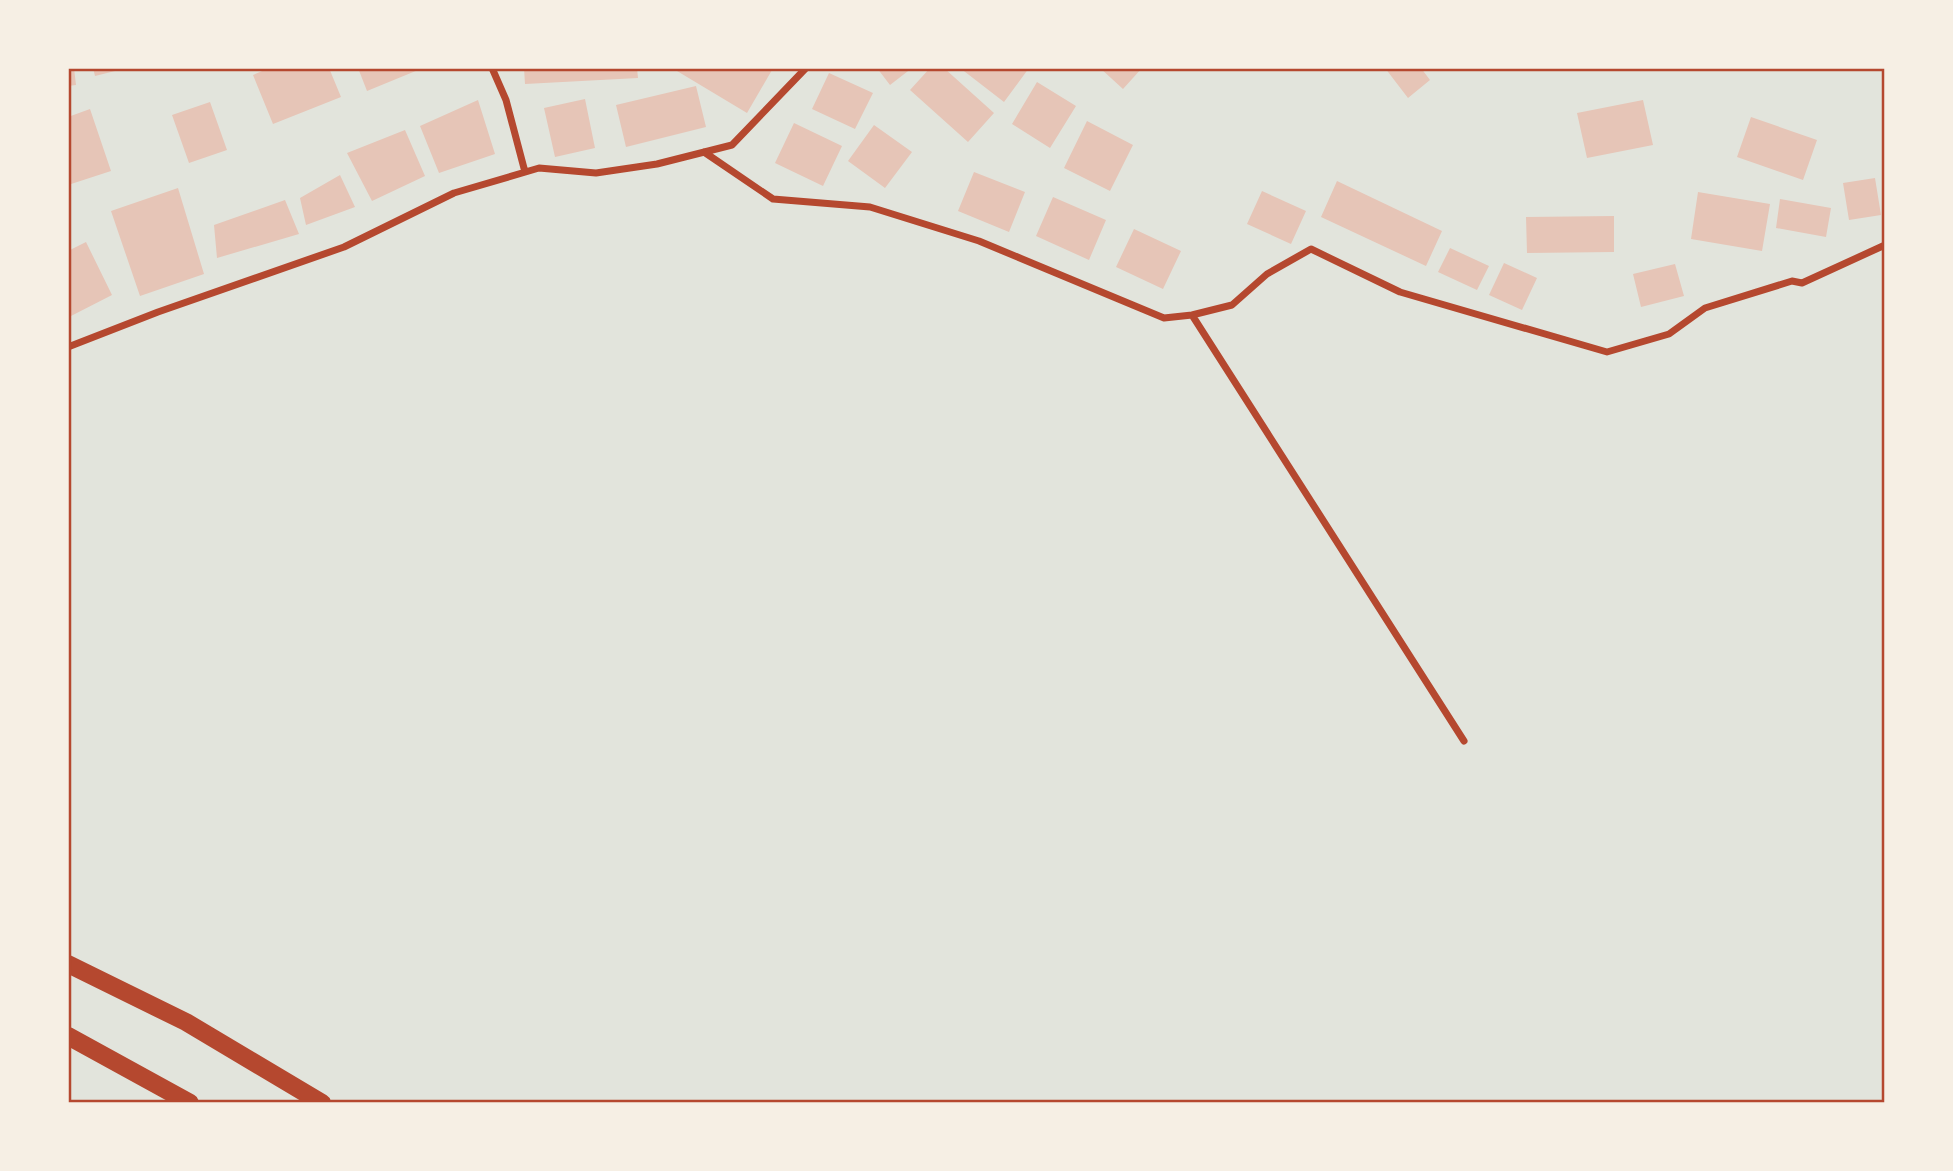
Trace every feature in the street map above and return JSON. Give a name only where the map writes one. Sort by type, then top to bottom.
[{"type":"main road","points":[[68,964],[186,1022],[322,1103]]},
{"type":"main road","points":[[68,1036],[190,1103]]},
{"type":"street","points":[[492,68],[506,100],[525,172]]},
{"type":"street","points":[[68,347],[158,312],[344,247],[454,193],[538,168],[597,173],[657,164],[733,145],[806,68]]},
{"type":"street","points":[[705,152],[773,199],[870,207],[979,242],[1164,318],[1192,316],[1232,305],[1267,274],[1311,249],[1400,292],[1607,352],[1670,334],[1704,308],[1792,281],[1802,283],[1885,245]]},
{"type":"street","points":[[1192,316],[1464,741]]},
{"type":"shaded area","points":[[68,68],[1885,68],[1885,1103],[68,1103]]},
{"type":"building","points":[[68,68],[74,68],[76,85],[68,86]]},
{"type":"building","points":[[93,68],[123,68],[123,69],[95,76]]},
{"type":"building","points":[[269,68],[329,68],[341,97],[273,124],[253,75]]},
{"type":"building","points":[[358,68],[423,68],[367,91]]},
{"type":"building","points":[[524,68],[637,68],[638,78],[525,84]]},
{"type":"building","points":[[672,68],[768,68],[772,70],[747,113]]},
{"type":"building","points":[[877,68],[912,68],[890,85]]},
{"type":"building","points":[[930,68],[944,68],[994,113],[968,142],[910,90]]},
{"type":"building","points":[[960,68],[1029,68],[1004,102]]},
{"type":"building","points":[[1100,68],[1142,68],[1123,89]]},
{"type":"building","points":[[1385,68],[1421,68],[1430,80],[1408,98]]},
{"type":"building","points":[[829,73],[873,93],[855,129],[812,109]]},
{"type":"building","points":[[1037,82],[1076,106],[1050,148],[1012,124]]},
{"type":"building","points":[[696,86],[706,127],[626,147],[616,105]]},
{"type":"building","points":[[585,99],[595,148],[555,157],[544,108]]},
{"type":"building","points":[[478,100],[495,154],[439,173],[420,126]]},
{"type":"building","points":[[1643,100],[1653,145],[1587,158],[1577,113]]},
{"type":"building","points":[[210,102],[227,150],[189,163],[172,115]]},
{"type":"building","points":[[90,109],[111,171],[68,185],[68,117]]},
{"type":"building","points":[[1751,117],[1817,140],[1803,180],[1737,157]]},
{"type":"building","points":[[1087,121],[1133,145],[1110,191],[1064,168]]},
{"type":"building","points":[[794,123],[842,146],[823,186],[775,163]]},
{"type":"building","points":[[874,125],[912,152],[885,188],[848,161]]},
{"type":"building","points":[[405,130],[425,176],[372,201],[347,153]]},
{"type":"building","points":[[974,172],[1025,192],[1009,232],[958,211]]},
{"type":"building","points":[[340,175],[355,207],[306,225],[300,198]]},
{"type":"building","points":[[1875,178],[1881,215],[1849,220],[1843,183]]},
{"type":"building","points":[[1337,181],[1442,231],[1426,266],[1321,217]]},
{"type":"building","points":[[178,188],[204,274],[140,296],[111,211]]},
{"type":"building","points":[[1262,191],[1306,211],[1291,244],[1247,224]]},
{"type":"building","points":[[1698,192],[1770,204],[1762,251],[1691,239]]},
{"type":"building","points":[[1053,197],[1106,220],[1089,260],[1036,236]]},
{"type":"building","points":[[1780,199],[1831,208],[1826,237],[1776,228]]},
{"type":"building","points":[[285,200],[299,234],[217,258],[214,225]]},
{"type":"building","points":[[1614,216],[1614,252],[1527,253],[1526,217]]},
{"type":"building","points":[[1134,229],[1181,251],[1163,289],[1116,267]]},
{"type":"building","points":[[86,242],[112,295],[71,316],[68,311],[68,251]]},
{"type":"building","points":[[1450,248],[1489,266],[1477,290],[1438,272]]},
{"type":"building","points":[[1504,263],[1537,278],[1522,310],[1489,295]]},
{"type":"building","points":[[1675,264],[1684,296],[1641,307],[1633,274]]}]
